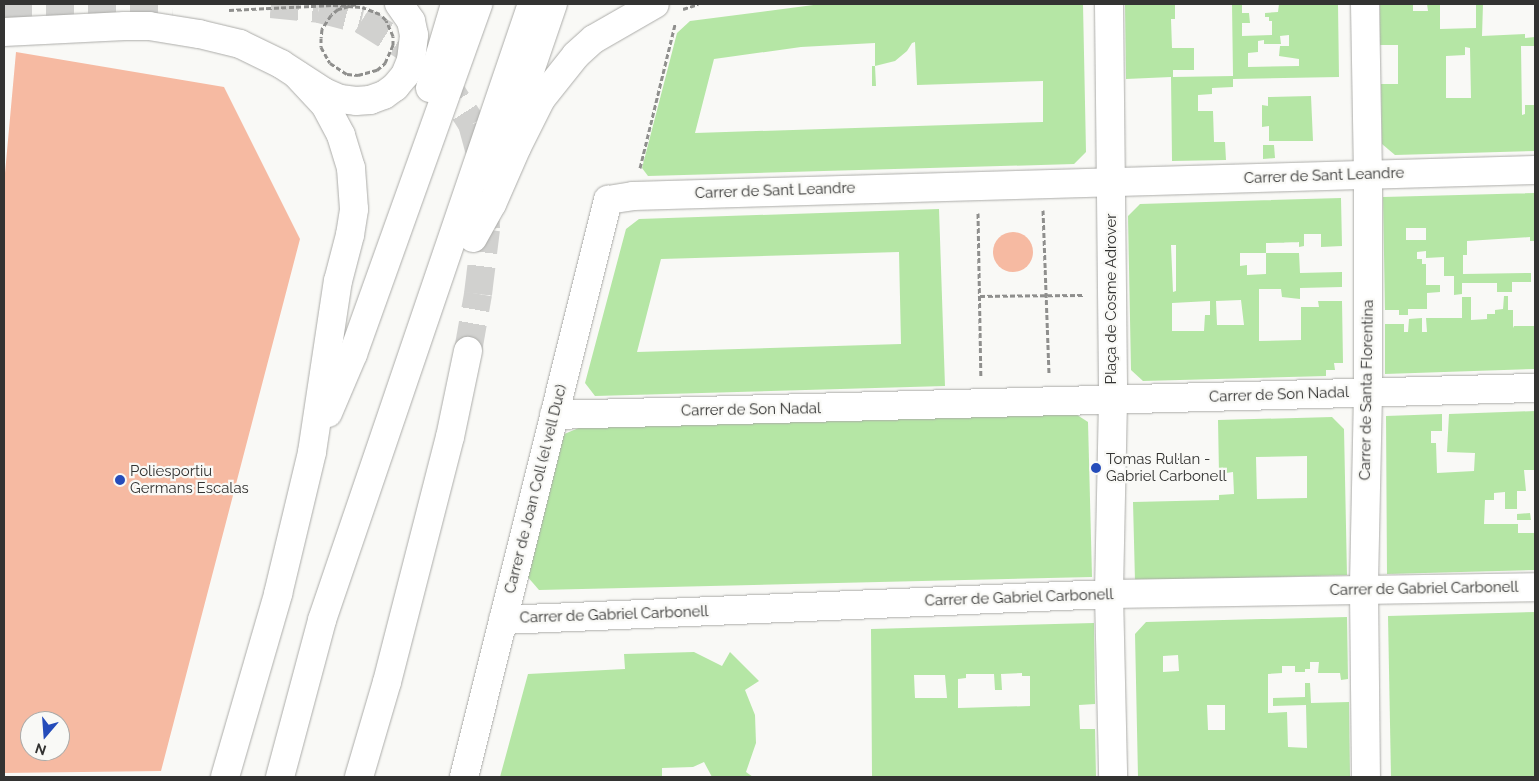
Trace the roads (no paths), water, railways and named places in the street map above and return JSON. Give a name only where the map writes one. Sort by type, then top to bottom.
[{"type":"main road","points":[[4,32],[125,26],[174,30],[240,44],[281,64],[324,92],[340,99],[356,101],[370,100],[384,95],[404,75],[411,60],[414,46],[411,21],[399,4]]},
{"type":"main road","points":[[391,240],[426,102],[456,4]]},
{"type":"main road","points":[[312,452],[352,354],[391,240],[478,4]]},
{"type":"main road","points":[[280,777],[322,620],[532,4]]},
{"type":"main road","points":[[473,238],[553,4]]},
{"type":"main road","name":"Plaça de Cosme Adrover","points":[[947,405],[1113,400],[1109,4]]},
{"type":"main road","name":"Carrer de Santa Florentina","points":[[1365,4],[1368,174],[1368,393],[1364,590],[1366,777]]},
{"type":"main road","points":[[408,370],[473,238],[492,204],[541,99],[576,54],[594,39],[670,11]]},
{"type":"main road","points":[[225,777],[278,594],[312,452],[338,281],[350,235],[354,202],[351,168],[341,134],[324,105],[297,75]]},
{"type":"main road","name":"Carrer de Sant Leandre","points":[[621,198],[943,186],[1535,170]]},
{"type":"main road","name":"Carrer de Joan Coll (el vell Duc)","points":[[464,777],[554,415],[621,198]]},
{"type":"main road","points":[[359,777],[387,682],[450,437],[468,351]]},
{"type":"main road","name":"Carrer de Son Nadal","points":[[1113,400],[1535,388]]},
{"type":"main road","points":[[1113,400],[1109,594],[1113,777]]},
{"type":"main road","name":"Carrer de Son Nadal","points":[[554,415],[947,405]]},
{"type":"main road","name":"Carrer de Gabriel Carbonell","points":[[503,620],[1109,594],[1535,587]]},
{"type":"tunnel","points":[[4,12],[172,4]]},
{"type":"tunnel","points":[[271,4],[319,9],[362,20],[418,55],[442,77],[472,124],[484,168]]},
{"type":"tunnel","points":[[468,351],[478,294],[486,229],[485,209]]},
{"type":"place","name":"Tomas Rul·lan - Gabriel Carbonell","points":[[1096,468]]},
{"type":"place","name":"Poliesportiu Germans Escalas","points":[[120,480]]}]
